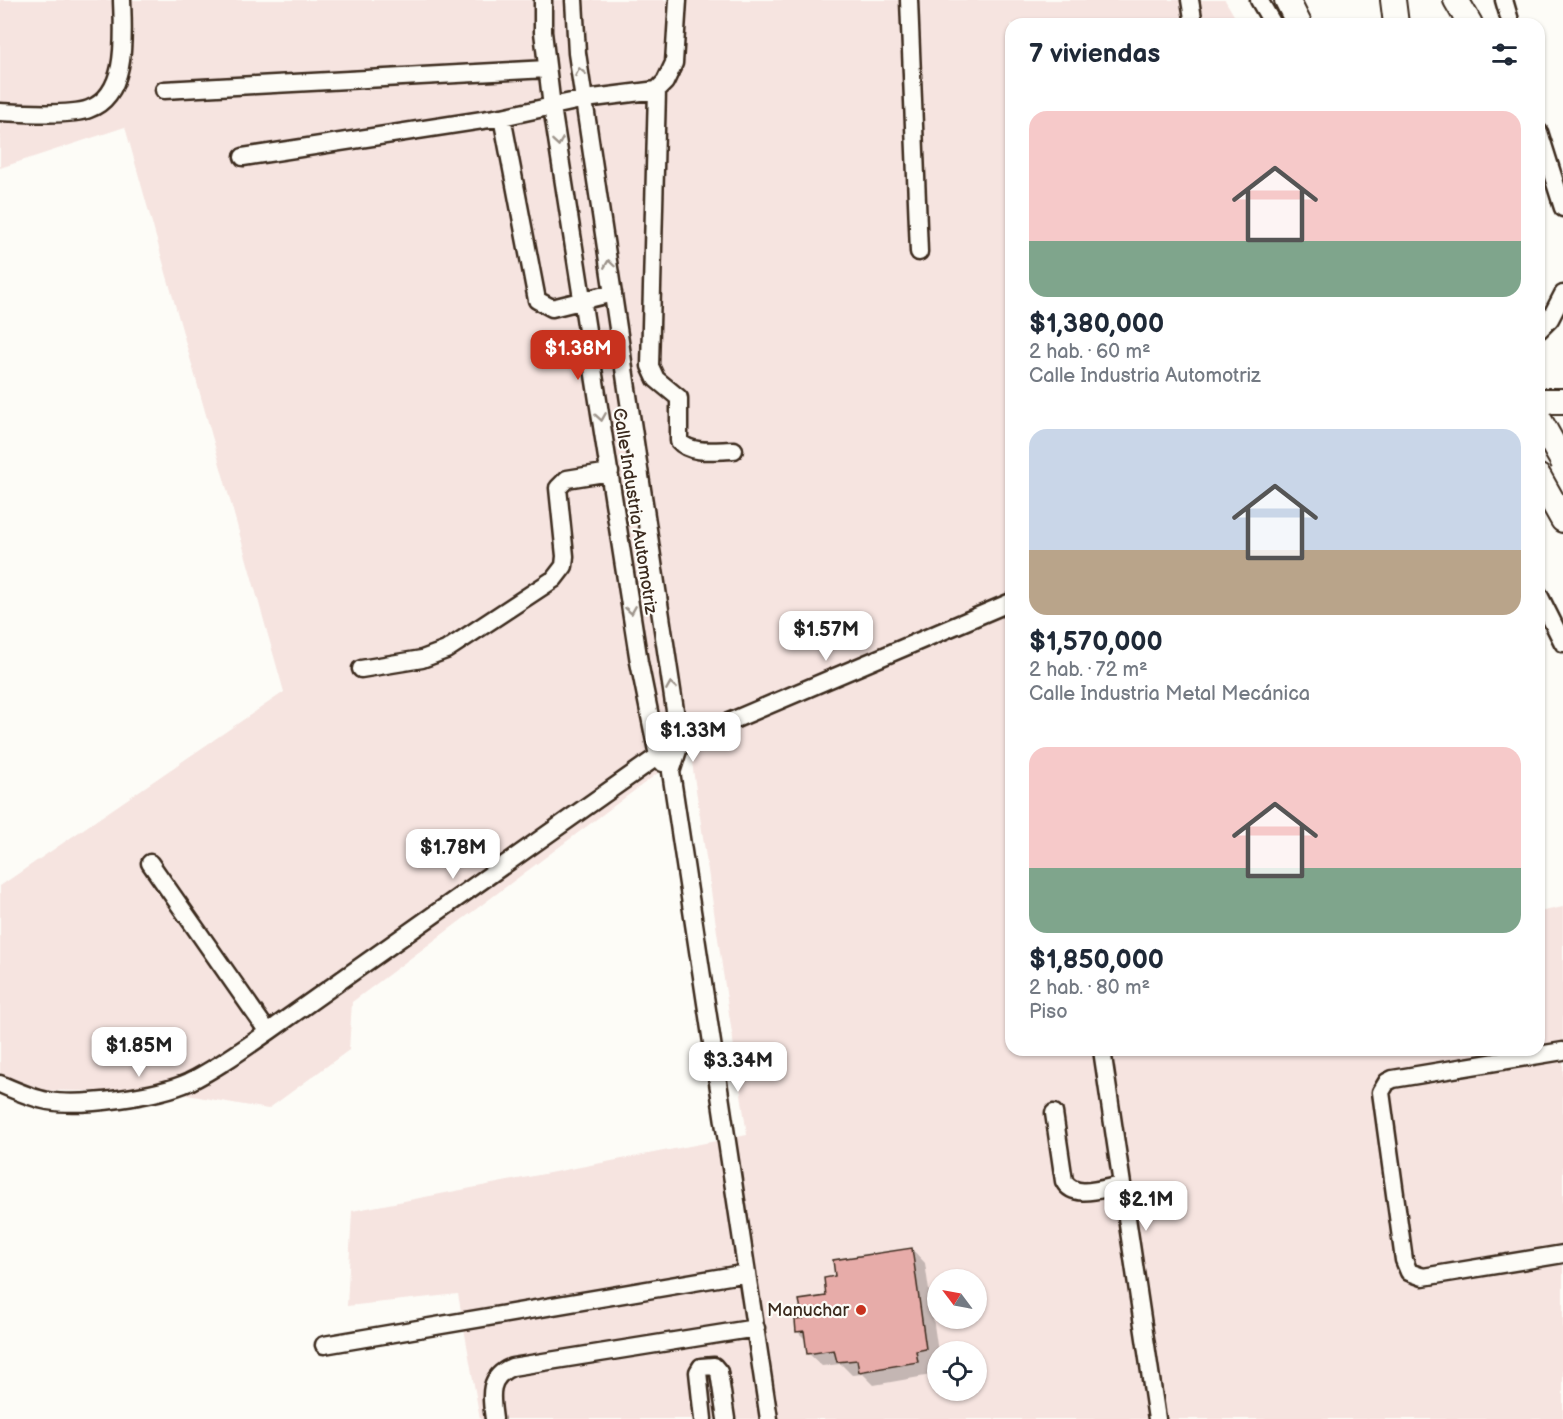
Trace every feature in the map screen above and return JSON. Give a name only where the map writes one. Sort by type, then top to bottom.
[{"type":"highway","points":[[1287,0],[1296,18]]},
{"type":"highway","points":[[1393,0],[1395,18]]},
{"type":"highway","points":[[1456,0],[1466,18]]},
{"type":"highway","points":[[1545,401],[1563,402]]},
{"type":"highway","points":[[1545,430],[1563,461]]},
{"type":"highway","points":[[1545,488],[1559,513]]},
{"type":"street","points":[[0,112],[82,111],[99,104],[112,87],[120,65],[122,0]]},
{"type":"street","name":"Calle Industria Automotriz","points":[[543,0],[552,107],[640,672],[658,756],[671,772]]},
{"type":"street","name":"Calle Industria Automotriz","points":[[574,0],[577,53],[680,744],[671,772],[769,1419]]},
{"type":"street","points":[[243,157],[502,117],[585,99],[657,90],[665,82],[674,63],[678,0]]},
{"type":"street","points":[[909,0],[919,252]]},
{"type":"street","points":[[1190,0],[1193,18]]},
{"type":"street","points":[[1259,0],[1270,18]]},
{"type":"street","points":[[1504,0],[1509,18]]},
{"type":"street","points":[[164,90],[548,69]]},
{"type":"street","points":[[657,90],[650,366],[656,378],[679,398],[679,441],[683,445],[697,449],[734,450]]},
{"type":"street","points":[[502,117],[534,296],[541,304],[552,308],[613,293]]},
{"type":"street","points":[[1545,151],[1563,208]]},
{"type":"street","points":[[1545,324],[1563,294]]},
{"type":"street","points":[[1545,468],[1563,461]]},
{"type":"street","points":[[362,669],[422,659],[446,650],[554,579],[564,566],[565,556],[558,488],[567,479],[610,472]]},
{"type":"street","points":[[0,1084],[41,1100],[62,1103],[154,1093],[173,1088],[202,1075],[268,1032],[658,756],[680,744],[1005,606]]},
{"type":"street","points":[[1545,607],[1563,643]]},
{"type":"street","points":[[150,864],[268,1032]]},
{"type":"street","points":[[1545,1054],[1563,1051]]},
{"type":"street","points":[[1103,1056],[1157,1419]]},
{"type":"street","points":[[1533,1056],[1393,1079],[1387,1082],[1380,1092],[1404,1260],[1408,1272],[1424,1277],[1563,1254]]},
{"type":"street","points":[[1054,1113],[1067,1188],[1076,1192],[1122,1185]]},
{"type":"street","points":[[324,1345],[747,1273]]},
{"type":"street","points":[[494,1419],[491,1389],[499,1374],[512,1367],[756,1328]]},
{"type":"street","points":[[703,1419],[698,1372],[701,1367],[714,1366],[719,1372],[726,1419]]},
{"type":"shaded area","points":[[0,0],[1225,0],[1236,18],[1005,18],[1005,1056],[1545,1056],[1545,911],[1563,907],[1563,1419],[480,1419],[458,1294],[347,1306],[352,1211],[747,1135],[690,749],[352,1002],[349,1050],[268,1109],[170,1092],[0,1090],[0,886],[284,692],[125,127],[0,168]]},
{"type":"building","name":"Manuchar","points":[[912,1248],[926,1349],[916,1351],[918,1362],[859,1372],[857,1360],[837,1362],[834,1350],[807,1354],[804,1331],[796,1332],[795,1320],[803,1319],[799,1300],[826,1296],[824,1278],[835,1276],[833,1260]]},
{"type":"place","name":"Manuchar","points":[[861,1310]]}]
